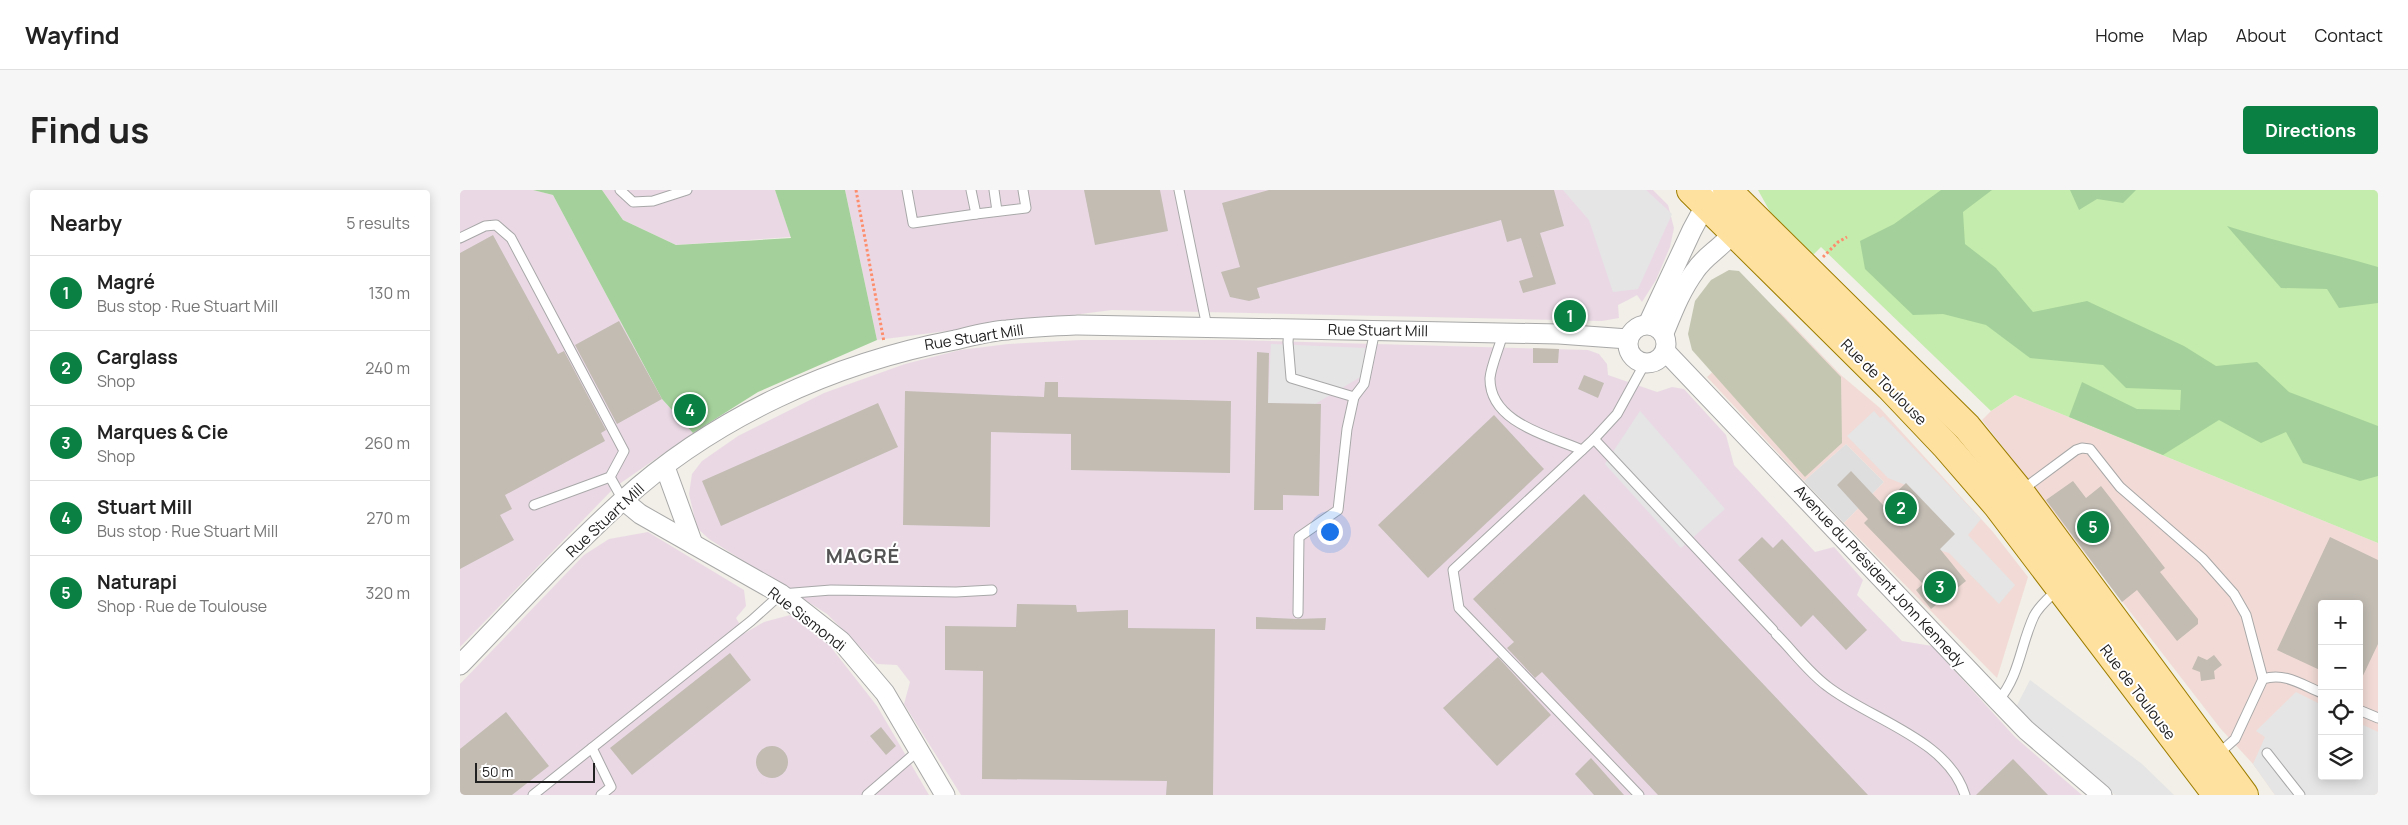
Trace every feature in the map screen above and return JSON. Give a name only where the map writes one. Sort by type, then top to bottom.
[{"type":"main road","name":"Rue de Toulouse","points":[[1719,196],[1733,234],[1890,387],[1946,446],[1997,505],[2059,589],[2207,763],[2244,795]]},
{"type":"main road","name":"Rue de Toulouse","points":[[1719,196],[1808,272],[1967,427],[2020,492],[2091,588],[2207,763],[2217,795]]},
{"type":"street","points":[[1659,336],[1635,328],[1628,339],[1628,346],[1634,357],[1645,363],[1657,360],[1659,336],[1719,196]]},
{"type":"street","points":[[1659,336],[1681,292],[1696,269],[1733,234]]},
{"type":"street","name":"Rue Stuart Mill","points":[[460,666],[549,573],[623,500],[664,467],[754,410],[832,374],[887,354],[1005,330],[1078,325],[1577,334],[1628,339]]},
{"type":"street","name":"Avenue du Président John Kennedy","points":[[1659,336],[1998,701],[2026,730],[2102,795]]},
{"type":"street","points":[[664,467],[693,544]]},
{"type":"street","name":"Rue Sismondi","points":[[623,500],[640,514],[780,594],[841,641],[885,693],[945,795]]},
{"type":"street","points":[[2059,589],[2091,588]]},
{"type":"lane","points":[[620,190],[633,202],[653,201],[687,190]]},
{"type":"lane","points":[[907,190],[913,223],[1026,208],[1023,190]]},
{"type":"lane","points":[[971,190],[976,214]]},
{"type":"lane","points":[[994,190],[997,211]]},
{"type":"lane","points":[[1179,190],[1207,327]]},
{"type":"lane","points":[[460,238],[485,226],[496,225],[511,238],[624,451],[610,476],[534,505]]},
{"type":"lane","points":[[1289,328],[1288,342],[1291,378],[1354,398]]},
{"type":"lane","points":[[1298,613],[1299,537],[1338,510],[1347,429],[1354,398],[1364,384],[1375,330]]},
{"type":"lane","points":[[1503,333],[1490,378],[1499,407],[1513,420],[1582,450]]},
{"type":"lane","points":[[1639,795],[1459,608],[1453,570],[1594,439],[1617,414],[1645,363]]},
{"type":"lane","points":[[1594,439],[1774,632],[1828,687],[1872,712],[1942,758],[1954,774],[1965,795]]},
{"type":"lane","points":[[2020,492],[2076,450],[2082,448],[2090,449],[2120,487],[2203,559],[2234,594],[2246,615],[2263,679],[2235,739],[2207,763]]},
{"type":"lane","points":[[610,476],[623,500]]},
{"type":"lane","points":[[1998,701],[2010,687],[2034,615],[2045,601],[2059,589]]},
{"type":"lane","points":[[533,795],[751,621],[780,594],[831,590],[956,592],[992,590]]},
{"type":"lane","points":[[2263,679],[2273,676],[2284,677],[2318,691]]},
{"type":"lane","points":[[2363,712],[2378,718]]},
{"type":"lane","points":[[867,795],[893,772],[916,744]]},
{"type":"lane","points":[[592,748],[611,787],[601,795]]},
{"type":"lane","points":[[2266,753],[2300,795]]},
{"type":"path","points":[[856,190],[887,354]]},
{"type":"path","points":[[1808,272],[1838,242],[1847,238]]},
{"type":"shaded area","points":[[460,190],[533,190],[553,195],[662,399],[693,433],[615,487],[460,647]]},
{"type":"shaded area","points":[[602,190],[775,190],[791,237],[676,245],[623,220]]},
{"type":"shaded area","points":[[845,190],[1653,190],[1668,205],[1674,228],[1670,247],[1656,280],[1642,302],[1637,295],[1618,305],[1619,318],[1602,321],[1112,310],[877,340]]},
{"type":"shaded area","points":[[1563,190],[1646,190],[1672,214],[1638,289],[1613,292],[1589,220]]},
{"type":"shaded area","points":[[1729,270],[1739,271],[1841,377],[1842,443],[1805,477],[1692,350],[1688,334],[1695,301],[1711,280]]},
{"type":"shaded area","points":[[1780,312],[1842,376],[1880,408],[1993,532],[2028,577],[1997,678],[1844,523],[1884,482],[1846,444],[1804,481],[1707,377]]},
{"type":"shaded area","points":[[1080,340],[1236,340],[1588,350],[1599,354],[1607,364],[1608,375],[1657,392],[1672,387],[1684,389],[1726,435],[1734,465],[1815,552],[1834,547],[1863,580],[1857,595],[1902,641],[1932,646],[2015,737],[2082,795],[961,795],[904,704],[910,682],[897,665],[877,664],[827,614],[709,539],[697,528],[689,494],[692,474],[702,461],[738,436],[824,393],[905,364],[960,350],[1008,344]]},
{"type":"shaded area","points":[[1271,344],[1365,348],[1362,376],[1315,404],[1268,403]]},
{"type":"shaded area","points":[[2015,395],[2378,543],[2378,795],[2275,795],[2253,764],[2220,728],[1982,420],[1991,411]]},
{"type":"shaded area","points":[[1640,411],[1725,509],[1681,548],[1605,464]]},
{"type":"shaded area","points":[[1874,411],[1880,418],[1883,416],[1981,519],[1968,535],[2015,585],[1999,604],[1949,553],[1932,548],[1908,486],[1888,478],[1847,436]]},
{"type":"shaded area","points":[[1846,444],[1884,482],[1844,523],[1804,481]]},
{"type":"shaded area","points":[[648,532],[744,590],[746,606],[736,618],[745,633],[764,622],[790,615],[830,646],[877,706],[929,795],[460,795],[460,684],[584,555],[609,539]]},
{"type":"shaded area","points":[[2030,680],[2142,764],[2174,795],[2115,795],[2015,709]]},
{"type":"shaded area","points":[[2296,692],[2318,703],[2318,780],[2363,780],[2363,725],[2378,732],[2378,795],[2275,795],[2253,764],[2265,737],[2256,731]]},
{"type":"green space","points":[[533,190],[602,190],[623,220],[676,245],[791,238],[775,190],[845,190],[877,340],[758,392],[693,433],[662,399],[553,195]]},
{"type":"green space","points":[[1758,190],[2378,190],[2378,543],[2015,395],[1991,411],[1821,247],[1813,255],[1773,217]]},
{"type":"green space","points":[[1941,190],[1992,190],[1963,212],[1965,244],[1996,268],[2033,312],[2087,301],[2184,346],[2216,366],[2257,362],[2289,392],[2378,426],[2378,476],[2360,481],[2303,463],[2286,432],[2261,443],[2219,420],[2163,455],[2069,417],[2082,382],[2137,409],[2180,410],[2181,390],[2126,388],[2103,365],[2030,358],[1986,325],[1943,314],[1913,315],[1865,269],[1860,241],[1894,224]]},
{"type":"green space","points":[[2070,190],[2136,190],[2123,203],[2097,199],[2079,210]]},
{"type":"green space","points":[[2227,226],[2378,267],[2378,303],[2339,308],[2327,289],[2281,288]]},
{"type":"building","points":[[1084,190],[1160,190],[1168,231],[1095,245]]},
{"type":"building","points":[[1269,190],[1554,190],[1564,226],[1540,233],[1556,284],[1523,293],[1519,281],[1533,277],[1521,238],[1507,242],[1501,220],[1257,288],[1260,298],[1249,301],[1230,297],[1221,272],[1240,267],[1222,203]]},
{"type":"building","points":[[493,235],[558,354],[564,351],[606,430],[601,433],[605,441],[505,495],[512,509],[500,515],[514,540],[460,569],[460,253]]},
{"type":"building","points":[[619,321],[662,399],[617,424],[575,345]]},
{"type":"building","points":[[1533,348],[1559,349],[1558,363],[1533,363]]},
{"type":"building","points":[[1257,352],[1269,353],[1268,403],[1321,404],[1319,496],[1283,495],[1283,510],[1254,510]]},
{"type":"building","points":[[1584,375],[1604,383],[1598,398],[1578,389]]},
{"type":"building","points":[[1045,382],[1058,382],[1058,397],[1231,401],[1230,473],[1071,470],[1071,434],[991,432],[990,527],[903,525],[905,391],[1044,397]]},
{"type":"building","points":[[878,403],[898,447],[721,526],[702,481]]},
{"type":"building","points":[[1494,415],[1544,469],[1428,578],[1378,525]]},
{"type":"building","points":[[1851,471],[1883,505],[1906,483],[1955,534],[1940,549],[1966,581],[1931,609],[1916,590],[1923,584],[1864,523],[1868,519],[1837,485]]},
{"type":"building","points":[[2073,481],[2086,498],[2101,486],[2165,568],[2160,572],[2198,619],[2198,624],[2177,641],[2137,590],[2122,602],[2046,500]]},
{"type":"building","points":[[1584,494],[1868,795],[1658,795],[1542,672],[1535,678],[1507,648],[1514,642],[1473,599]]},
{"type":"building","points":[[1762,537],[1773,548],[1782,539],[1867,630],[1846,650],[1813,615],[1801,627],[1738,560]]},
{"type":"building","points":[[2330,537],[2378,560],[2378,644],[2363,676],[2363,600],[2318,600],[2318,669],[2277,650]]},
{"type":"building","points":[[1017,604],[1076,605],[1077,612],[1128,610],[1128,628],[1215,629],[1213,795],[1166,795],[1167,781],[982,779],[983,671],[945,670],[945,626],[1016,627]]},
{"type":"building","points":[[1256,617],[1326,618],[1325,630],[1256,629]]},
{"type":"building","points":[[730,653],[751,680],[632,775],[610,748]]},
{"type":"building","points":[[2214,655],[2222,665],[2214,671],[2215,679],[2201,681],[2200,672],[2192,669],[2198,656],[2207,660]]},
{"type":"building","points":[[1498,657],[1551,715],[1497,766],[1443,708]]},
{"type":"building","points":[[506,712],[549,766],[512,795],[460,795],[460,749]]},
{"type":"building","points":[[881,727],[896,746],[886,755],[870,736]]},
{"type":"building","points":[[772,746],[778,747],[783,751],[787,756],[787,768],[783,773],[778,777],[772,778],[766,777],[761,773],[757,768],[756,762],[757,756],[761,751],[766,747]]},
{"type":"building","points":[[1591,758],[1624,795],[1594,795],[1575,774]]},
{"type":"building","points":[[2013,759],[2048,795],[1976,795]]},
{"type":"place","name":"Magré","points":[[1570,316]]},
{"type":"place","name":"Stuart Mill","points":[[690,410]]},
{"type":"place","name":"Carglass","points":[[1901,508]]},
{"type":"place","name":"Naturapi","points":[[2093,527]]},
{"type":"place","name":"Marques & Cie","points":[[1940,587]]},
{"type":"district","name":"MAGRÉ","points":[[863,555]]}]
